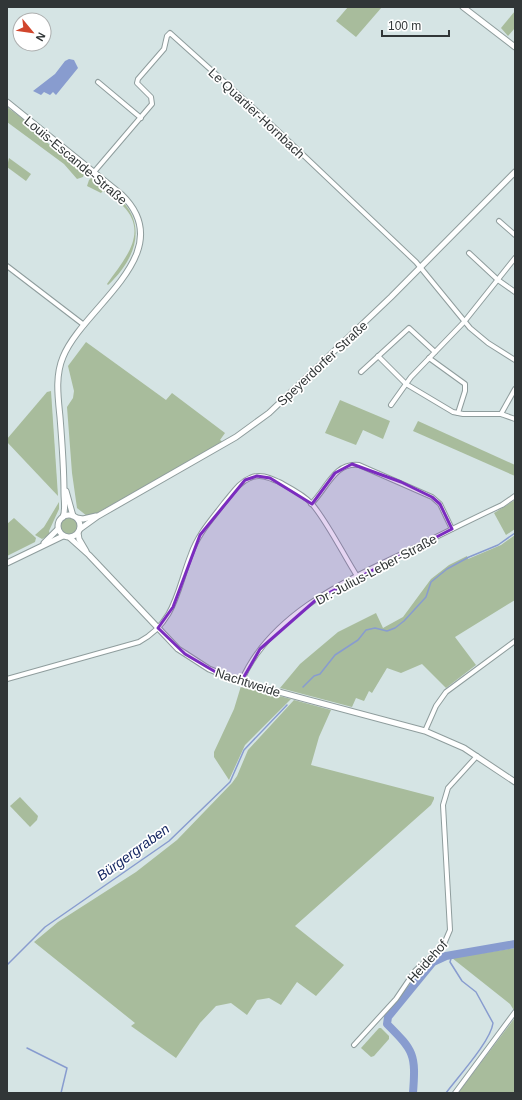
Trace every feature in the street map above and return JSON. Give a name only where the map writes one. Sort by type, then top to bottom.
[{"type":"street","points":[[463,7],[515,47]]},
{"type":"street","name":"Le Quartier-Hornbach","points":[[94,172],[152,104],[152,100],[138,86],[138,79],[164,49],[167,36],[170,33],[260,114],[367,214],[421,267]]},
{"type":"street","points":[[98,82],[141,118]]},
{"type":"street","name":"Louis-Escande-Straße","points":[[7,102],[130,203],[139,223],[140,239],[138,250],[132,266],[84,325],[66,350],[60,363],[58,376],[65,484],[65,510],[62,517]]},
{"type":"street","name":"Speyerdorfer Straße","points":[[79,531],[98,516],[229,441],[259,421],[298,387],[421,267],[515,172]]},
{"type":"street","points":[[499,220],[515,235]]},
{"type":"street","points":[[469,252],[498,280],[515,292]]},
{"type":"street","points":[[391,405],[406,384],[464,322],[515,258]]},
{"type":"street","points":[[7,266],[84,325]]},
{"type":"street","points":[[421,267],[464,322],[488,343],[515,360]]},
{"type":"street","points":[[361,372],[409,328],[435,352]]},
{"type":"street","points":[[378,356],[406,384],[449,410],[458,413],[501,414],[515,419]]},
{"type":"street","points":[[429,358],[465,384],[465,391],[458,413]]},
{"type":"street","points":[[501,414],[515,389]]},
{"type":"street","points":[[311,504],[339,469],[347,465],[359,465],[432,497],[440,504],[452,529]]},
{"type":"street","points":[[7,679],[139,642],[148,637],[158,628],[173,607],[191,554],[200,535],[220,508],[246,480],[257,476],[270,478],[297,492],[311,504],[357,576]]},
{"type":"street","name":"Louis-Escande-Straße","points":[[65,484],[75,517]]},
{"type":"street","name":"Dr.-Julius-Leber-Straße","points":[[242,682],[254,658],[277,631],[317,600],[357,576],[502,505],[515,496]]},
{"type":"street","name":"Speyerdorfer Straße","points":[[75,517],[83,519],[98,516]]},
{"type":"street","points":[[62,517],[75,517],[79,531],[70,538],[63,536],[58,529],[58,523],[62,517]]},
{"type":"street","points":[[40,546],[58,529]]},
{"type":"street","name":"Nachtweide","points":[[79,531],[79,539],[89,555]]},
{"type":"street","points":[[7,563],[63,536]]},
{"type":"street","name":"Nachtweide","points":[[70,538],[89,555],[158,628],[188,657],[219,674],[242,682],[425,731],[455,744],[515,782]]},
{"type":"street","points":[[425,731],[436,706],[446,692],[515,641]]},
{"type":"street","name":"Heidehof","points":[[354,1045],[396,999],[415,971],[444,944],[448,938],[450,930],[443,805],[448,788],[476,756]]},
{"type":"street","points":[[455,1093],[515,1012]]},
{"type":"highlighted area","points":[[352,464],[401,482],[432,497],[440,504],[452,529],[317,599],[260,649],[241,682],[219,674],[185,654],[158,628],[173,607],[200,535],[245,480],[257,476],[270,478],[312,504],[335,473]]},
{"type":"green space","points":[[348,7],[382,7],[356,37],[336,21]]},
{"type":"green space","points":[[515,11],[515,28],[508,36],[501,28]]},
{"type":"green space","points":[[7,107],[31,125],[44,140],[55,149],[58,148],[83,168],[85,171],[83,177],[77,179],[64,164],[7,122]]},
{"type":"green space","points":[[9,158],[31,174],[26,181],[7,167]]},
{"type":"green space","points":[[92,177],[124,203],[131,214],[135,225],[136,236],[134,247],[124,267],[108,285],[107,284],[120,266],[131,246],[134,236],[134,226],[131,216],[119,202],[103,191],[101,193],[87,186]]},
{"type":"green space","points":[[86,342],[166,400],[172,393],[225,433],[220,440],[223,442],[97,513],[87,516],[77,508],[72,473],[67,407],[73,398],[74,391],[68,366]]},
{"type":"green space","points":[[51,391],[58,496],[7,442],[7,439],[47,392]]},
{"type":"green space","points":[[340,400],[390,421],[383,439],[363,430],[356,445],[325,433]]},
{"type":"green space","points":[[418,421],[515,465],[515,476],[413,431]]},
{"type":"green space","points":[[515,500],[515,529],[506,535],[494,513]]},
{"type":"green space","points":[[59,502],[59,509],[49,531],[50,535],[42,539],[35,535],[44,527]]},
{"type":"green space","points":[[14,518],[36,538],[35,542],[7,556],[7,524]]},
{"type":"green space","points":[[69,518],[75,521],[78,527],[75,533],[69,536],[63,533],[60,527],[63,521]]},
{"type":"green space","points":[[515,535],[515,600],[455,637],[476,665],[446,688],[422,664],[401,673],[387,668],[372,693],[369,691],[364,701],[356,698],[352,707],[280,688],[300,664],[338,632],[376,613],[383,628],[403,617],[431,579],[449,565],[467,556],[468,559],[501,545]]},
{"type":"green space","points":[[241,686],[291,699],[245,745],[229,780],[214,757],[214,752],[234,709]]},
{"type":"green space","points":[[294,700],[331,710],[319,737],[311,765],[434,797],[434,799],[431,805],[295,926],[344,965],[316,996],[297,982],[281,1005],[269,998],[257,1000],[247,1015],[231,1003],[216,1006],[200,1023],[176,1058],[131,1026],[135,1023],[34,942],[58,922],[136,872],[177,840],[232,783],[237,776],[248,750]]},
{"type":"green space","points":[[20,797],[38,816],[37,820],[30,827],[10,806]]},
{"type":"green space","points":[[515,948],[515,1012],[510,1004],[452,958]]},
{"type":"green space","points":[[515,1015],[515,1093],[458,1093],[514,1019]]},
{"type":"green space","points":[[379,1028],[381,1028],[389,1036],[389,1039],[374,1056],[371,1057],[361,1048]]},
{"type":"water","points":[[69,59],[74,60],[78,68],[56,95],[53,92],[50,95],[44,92],[41,95],[33,91],[55,74],[65,61]]},
{"type":"waterway","name":"Bürgergraben","points":[[303,687],[314,676],[320,674],[335,655],[358,640],[366,630],[375,628],[387,631],[395,628],[404,621],[426,597],[431,582],[447,569],[469,557],[498,545],[515,533]]},
{"type":"waterway","name":"Bürgergraben","points":[[7,965],[45,927],[169,841],[230,782],[244,750],[287,705]]},
{"type":"waterway","points":[[413,1093],[414,1070],[411,1054],[408,1047],[387,1024],[388,1017],[433,962],[446,956],[515,944]]},
{"type":"waterway","points":[[446,1093],[480,1049],[491,1031],[493,1023],[476,992],[462,981],[450,962],[452,955]]},
{"type":"waterway","points":[[27,1048],[67,1068],[61,1093]]}]
